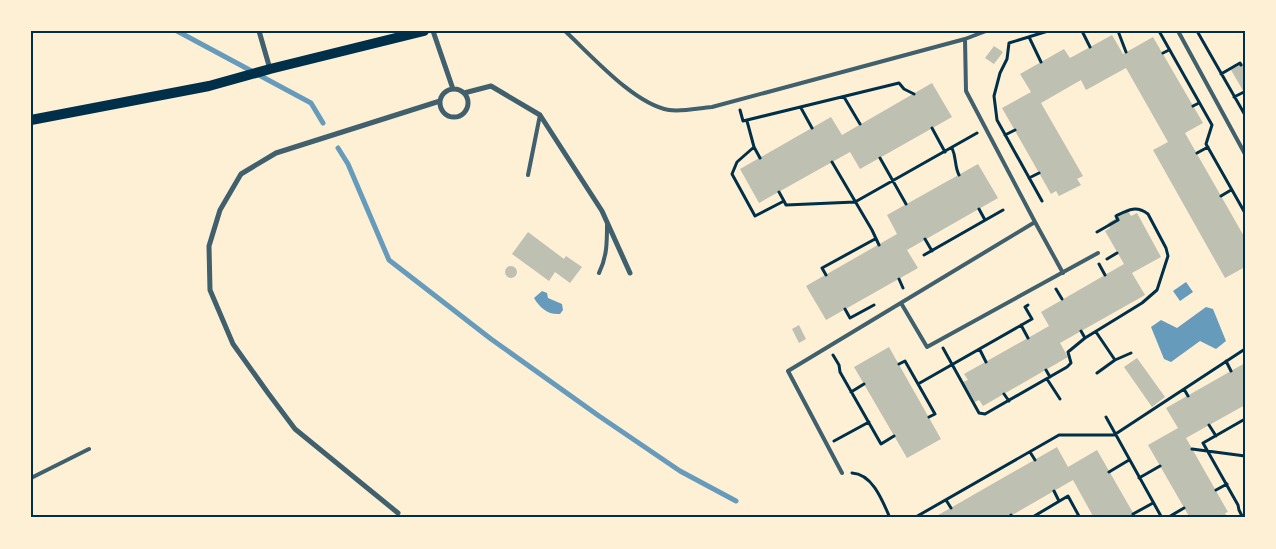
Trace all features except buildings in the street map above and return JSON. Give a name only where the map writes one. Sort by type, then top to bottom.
[{"type":"main road","points":[[31,120],[209,86],[265,70],[424,31]]},
{"type":"street","points":[[259,31],[265,70]]},
{"type":"street","points":[[433,31],[453,89]]},
{"type":"street","points":[[464,93],[491,86],[540,114],[602,211],[630,273]]},
{"type":"street","points":[[453,89],[464,93],[468,99],[466,111],[455,117],[449,116],[444,112],[440,101],[442,95],[453,89]]},
{"type":"street","points":[[398,513],[295,430],[268,393],[234,344],[210,290],[209,246],[220,210],[241,174],[276,153],[440,101]]},
{"type":"lane","points":[[565,31],[627,88],[651,104],[671,110],[712,107],[965,39],[986,31]]},
{"type":"lane","points":[[1178,31],[1245,154]]},
{"type":"lane","points":[[965,39],[966,91],[1063,273]]},
{"type":"lane","points":[[528,175],[540,114]]},
{"type":"lane","points":[[599,274],[607,250],[607,222]]},
{"type":"lane","points":[[842,473],[788,371],[1035,222]]},
{"type":"lane","points":[[902,303],[927,346],[1098,253]]},
{"type":"lane","points":[[31,478],[89,449]]},
{"type":"path","points":[[1042,201],[997,120],[994,96],[1009,43],[1048,31]]},
{"type":"path","points":[[1082,31],[1090,47]]},
{"type":"path","points":[[1118,31],[1126,52]]},
{"type":"path","points":[[1159,31],[1212,125],[1206,144],[1245,213]]},
{"type":"path","points":[[1197,31],[1245,115]]},
{"type":"path","points":[[1029,37],[1041,62]]},
{"type":"path","points":[[1163,53],[1170,50]]},
{"type":"path","points":[[1222,74],[1240,63],[1241,65]]},
{"type":"path","points":[[738,100],[743,122],[899,83],[904,89],[914,94]]},
{"type":"path","points":[[1234,96],[1244,92]]},
{"type":"path","points":[[844,97],[860,124]]},
{"type":"path","points":[[1193,106],[1199,103]]},
{"type":"path","points":[[801,108],[812,128]]},
{"type":"path","points":[[779,192],[786,205],[855,202],[952,148],[997,120]]},
{"type":"path","points":[[746,121],[754,147],[760,158]]},
{"type":"path","points":[[932,128],[944,152]]},
{"type":"path","points":[[1005,135],[1015,130]]},
{"type":"path","points":[[754,147],[737,162],[732,174],[755,216],[784,201]]},
{"type":"path","points":[[1197,153],[1208,147]]},
{"type":"path","points":[[952,148],[956,158],[955,168],[959,175]]},
{"type":"path","points":[[880,158],[906,204]]},
{"type":"path","points":[[832,162],[879,245]]},
{"type":"path","points":[[1029,178],[1039,173]]},
{"type":"path","points":[[1221,196],[1232,190]]},
{"type":"path","points":[[939,340],[979,413],[985,414],[1067,367],[1071,363],[1068,352],[1085,338],[1142,303],[1157,290],[1168,256],[1166,248],[1148,214],[1143,210],[1132,208],[1116,216],[1118,220],[1097,232]]},
{"type":"path","points":[[979,209],[985,220]]},
{"type":"path","points":[[924,255],[1003,210]]},
{"type":"path","points":[[826,275],[822,268],[875,239]]},
{"type":"path","points":[[925,239],[932,251]]},
{"type":"path","points":[[1105,275],[1099,264],[1117,253]]},
{"type":"path","points":[[899,279],[904,288]]},
{"type":"path","points":[[1049,293],[1056,288],[1062,299]]},
{"type":"path","points":[[918,384],[1032,319],[1025,307],[1033,302]]},
{"type":"path","points":[[1123,307],[1127,313]]},
{"type":"path","points":[[1022,325],[1028,338]]},
{"type":"path","points":[[1080,331],[1085,338]]},
{"type":"path","points":[[1096,332],[1115,360]]},
{"type":"path","points":[[827,346],[881,444],[894,436]]},
{"type":"path","points":[[914,518],[1059,435],[1114,435],[1245,349]]},
{"type":"path","points":[[980,350],[986,362]]},
{"type":"path","points":[[1097,373],[1115,360],[1131,353]]},
{"type":"path","points":[[899,364],[905,361],[935,414],[929,417]]},
{"type":"path","points":[[1226,361],[1232,371]]},
{"type":"path","points":[[1046,370],[1060,399]]},
{"type":"path","points":[[851,392],[864,384]]},
{"type":"path","points":[[1184,389],[1188,396]]},
{"type":"path","points":[[1004,394],[1009,401]]},
{"type":"path","points":[[1106,417],[1114,435],[1162,518]]},
{"type":"path","points":[[1243,518],[1227,484],[1203,443],[1245,419]]},
{"type":"path","points":[[827,445],[869,422]]},
{"type":"path","points":[[1209,425],[1216,436]]},
{"type":"path","points":[[1192,449],[1245,456]]},
{"type":"path","points":[[1030,452],[1035,460]]},
{"type":"path","points":[[1109,472],[1129,460]]},
{"type":"path","points":[[1139,478],[1160,466]]},
{"type":"path","points":[[842,473],[856,474],[872,484],[880,495],[890,518]]},
{"type":"path","points":[[1216,490],[1227,484]]},
{"type":"path","points":[[1054,491],[1059,501]]},
{"type":"path","points":[[1031,518],[1068,496],[1080,518]]},
{"type":"path","points":[[946,500],[950,508]]},
{"type":"path","points":[[1133,514],[1153,502]]},
{"type":"path","points":[[1167,518],[1184,508]]},
{"type":"water","points":[[1186,282],[1193,292],[1180,301],[1173,291]]},
{"type":"water","points":[[542,291],[547,293],[548,298],[562,304],[563,310],[560,314],[548,312],[536,302],[534,298]]},
{"type":"water","points":[[1206,307],[1213,309],[1226,341],[1216,349],[1200,341],[1171,362],[1164,359],[1151,327],[1161,320],[1177,328]]},
{"type":"waterway","points":[[177,31],[311,103],[323,123]]},
{"type":"waterway","points":[[338,148],[348,164],[389,260],[491,339],[599,416],[680,471],[736,501]]}]
